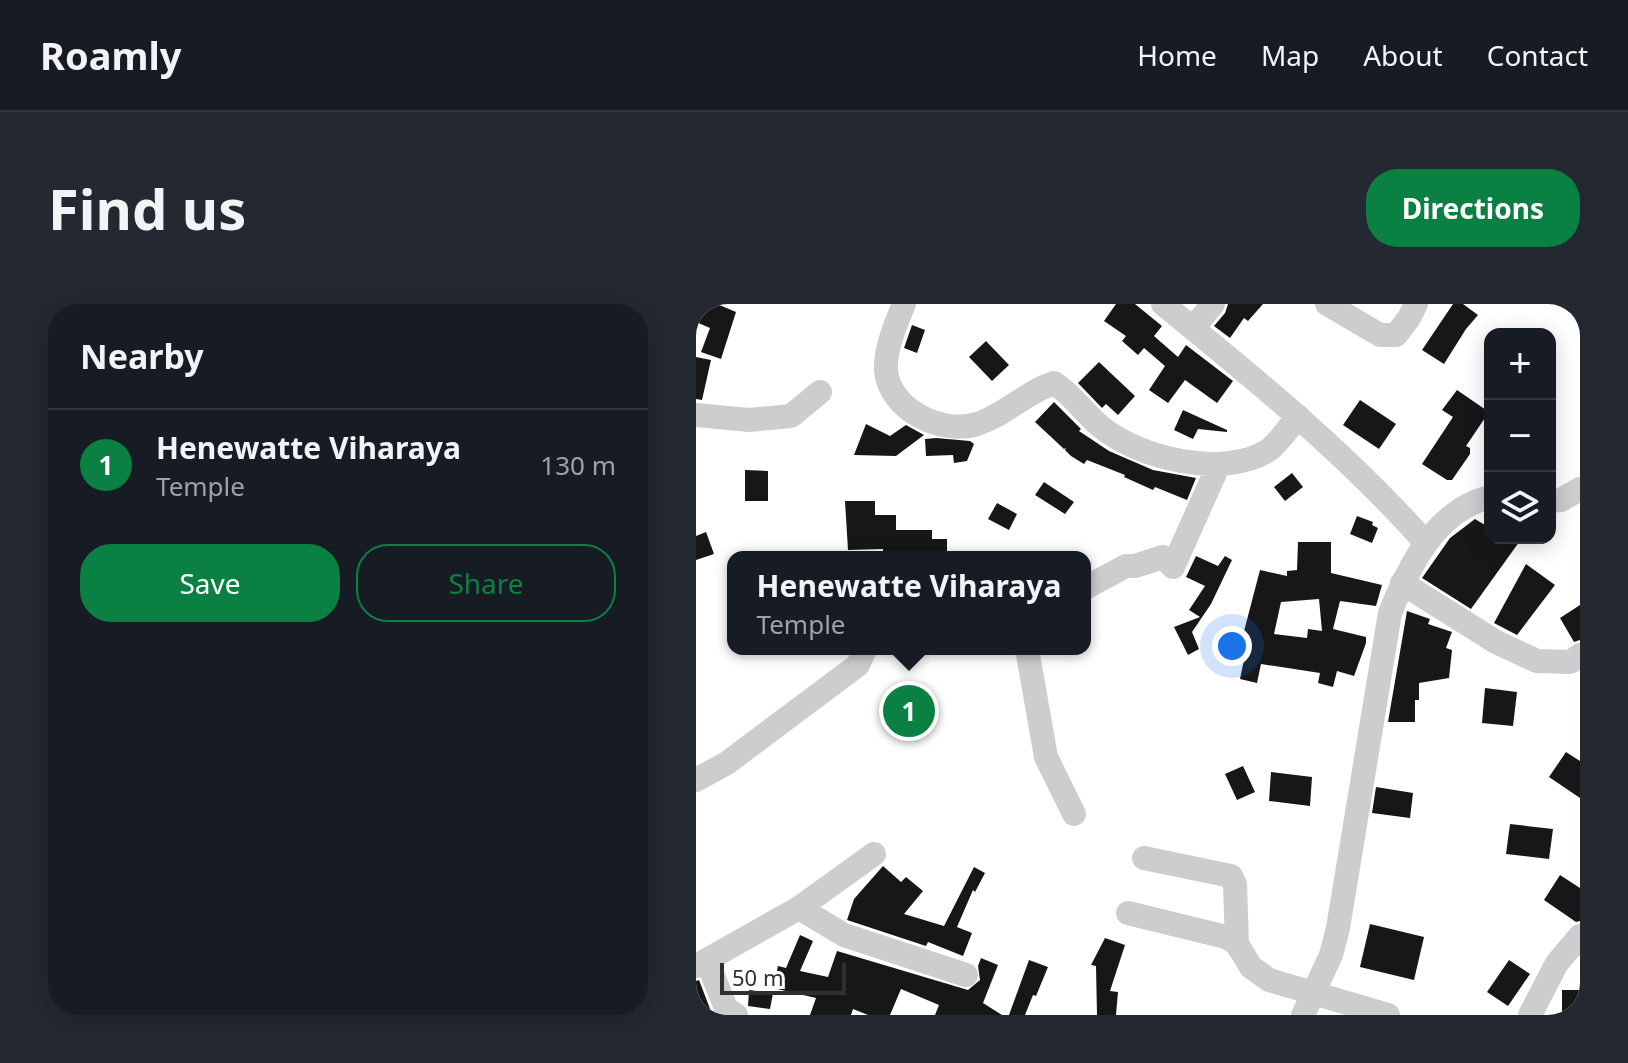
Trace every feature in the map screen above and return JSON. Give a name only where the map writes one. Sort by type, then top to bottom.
[{"type":"street","points":[[904,304],[891,342],[886,372],[899,401],[912,414],[944,424],[975,425],[1054,383],[1100,427],[1130,445],[1200,465],[1246,459],[1270,449],[1298,416]]},
{"type":"street","points":[[1163,304],[1298,416],[1391,503],[1426,543]]},
{"type":"street","points":[[1193,328],[1213,304]]},
{"type":"street","points":[[1327,304],[1380,335],[1396,335],[1416,304]]},
{"type":"street","points":[[696,415],[749,420],[791,416],[820,392]]},
{"type":"street","points":[[1091,585],[1126,566],[1163,557],[1173,567],[1219,464]]},
{"type":"street","points":[[1556,500],[1580,489]]},
{"type":"street","points":[[1303,1015],[1331,955],[1338,928],[1390,613],[1402,583],[1426,543],[1447,520],[1466,506],[1484,499]]},
{"type":"street","points":[[1402,583],[1496,642],[1537,661],[1570,662],[1580,655]]},
{"type":"street","points":[[696,780],[727,763],[858,665],[862,655]]},
{"type":"street","points":[[1028,655],[1046,757],[1074,814]]},
{"type":"street","points":[[736,1015],[726,1008],[702,964],[799,908],[874,854]]},
{"type":"street","points":[[1144,858],[1231,876],[1235,884],[1237,944]]},
{"type":"street","points":[[799,908],[844,935],[966,975]]},
{"type":"street","points":[[1128,913],[1226,937],[1237,944],[1251,967],[1269,980],[1388,1015]]},
{"type":"street","points":[[1530,1015],[1557,963],[1580,936]]},
{"type":"building","points":[[703,304],[717,304],[736,312],[721,359],[701,352],[710,328],[696,322]]},
{"type":"building","points":[[1116,304],[1135,304],[1162,326],[1154,336],[1178,357],[1186,345],[1233,381],[1217,403],[1185,380],[1168,403],[1149,390],[1165,366],[1144,348],[1138,355],[1122,341],[1126,336],[1104,321]]},
{"type":"building","points":[[1228,304],[1263,304],[1248,321],[1244,318],[1230,338],[1214,326]]},
{"type":"building","points":[[1453,304],[1463,304],[1478,315],[1444,364],[1422,350]]},
{"type":"building","points":[[912,325],[925,330],[917,353],[904,348]]},
{"type":"building","points":[[986,341],[1009,365],[992,381],[969,357]]},
{"type":"building","points":[[696,357],[711,360],[702,400],[696,399]]},
{"type":"building","points":[[1099,362],[1135,396],[1118,415],[1106,404],[1102,408],[1078,383]]},
{"type":"building","points":[[1457,390],[1484,409],[1484,419],[1466,446],[1470,448],[1470,454],[1452,480],[1422,464],[1453,417],[1442,410]]},
{"type":"building","points":[[1360,400],[1396,424],[1379,449],[1343,425]]},
{"type":"building","points":[[1054,402],[1081,429],[1079,431],[1109,451],[1153,470],[1196,478],[1187,500],[1155,487],[1153,490],[1087,460],[1084,464],[1071,456],[1035,422]]},
{"type":"building","points":[[1183,410],[1227,432],[1198,429],[1193,439],[1174,430]]},
{"type":"building","points":[[866,424],[890,436],[906,425],[924,435],[896,456],[854,455]]},
{"type":"building","points":[[925,439],[970,441],[974,444],[967,461],[954,463],[953,455],[926,456]]},
{"type":"building","points":[[745,470],[768,471],[768,501],[745,501]]},
{"type":"building","points":[[1292,473],[1303,487],[1285,501],[1274,487]]},
{"type":"building","points":[[1044,482],[1074,502],[1065,514],[1035,495]]},
{"type":"building","points":[[845,501],[875,501],[875,515],[896,515],[896,530],[932,530],[932,539],[947,539],[947,551],[848,550]]},
{"type":"building","points":[[997,503],[1017,514],[1009,530],[988,519]]},
{"type":"building","points":[[1357,516],[1373,522],[1372,525],[1378,528],[1372,543],[1350,534]]},
{"type":"building","points":[[1475,519],[1484,524],[1484,544],[1518,544],[1471,609],[1422,578],[1450,538]]},
{"type":"building","points":[[706,532],[714,554],[696,560],[696,536]]},
{"type":"building","points":[[1298,542],[1331,542],[1331,573],[1382,585],[1376,606],[1340,601],[1333,629],[1366,637],[1354,676],[1337,671],[1333,687],[1318,683],[1320,673],[1261,664],[1257,683],[1240,679],[1249,636],[1243,635],[1260,570],[1287,576],[1287,571],[1297,570]],"holes":[[[1319,599],[1322,631],[1308,629],[1307,638],[1274,634],[1281,602]]]},
{"type":"building","points":[[1196,556],[1218,566],[1225,556],[1232,560],[1211,604],[1192,632],[1199,649],[1188,655],[1174,627],[1200,617],[1189,610],[1205,586],[1186,577]]},
{"type":"building","points":[[1526,564],[1555,585],[1517,635],[1494,623]]},
{"type":"building","points":[[1580,605],[1580,640],[1574,642],[1560,618]]},
{"type":"building","points":[[1407,611],[1430,619],[1428,624],[1452,632],[1446,648],[1452,650],[1449,678],[1419,683],[1415,722],[1388,722]]},
{"type":"building","points":[[1485,688],[1517,692],[1513,726],[1482,723]]},
{"type":"building","points":[[1566,752],[1580,761],[1580,798],[1549,777]]},
{"type":"building","points":[[1243,766],[1255,792],[1237,800],[1225,774]]},
{"type":"building","points":[[1271,772],[1312,777],[1310,806],[1269,801]]},
{"type":"building","points":[[1376,787],[1413,793],[1410,818],[1372,813]]},
{"type":"building","points":[[1510,824],[1553,829],[1549,859],[1506,854]]},
{"type":"building","points":[[883,866],[901,882],[906,877],[923,891],[904,914],[944,926],[974,867],[985,873],[975,892],[973,890],[957,927],[972,933],[963,956],[928,942],[926,946],[847,920],[854,899]]},
{"type":"building","points":[[1560,875],[1580,888],[1580,921],[1576,922],[1544,900]]},
{"type":"building","points":[[1370,924],[1424,937],[1414,980],[1360,967]]},
{"type":"building","points":[[800,935],[813,941],[800,971],[828,977],[837,951],[968,990],[980,980],[978,966],[981,958],[998,965],[983,1003],[1002,1015],[935,1015],[939,1005],[901,989],[890,1015],[868,1015],[853,1009],[851,1015],[810,1015],[816,998],[773,988],[778,966],[786,968]]},
{"type":"building","points":[[1105,938],[1125,945],[1110,991],[1118,992],[1116,1015],[1097,1015],[1096,966],[1091,965]]},
{"type":"building","points":[[1029,960],[1048,967],[1025,1015],[1009,1015]]},
{"type":"building","points":[[1509,960],[1530,974],[1508,1006],[1487,992]]},
{"type":"building","points":[[699,980],[713,1015],[696,1015],[696,981]]},
{"type":"building","points":[[749,990],[773,993],[770,1009],[748,1006]]},
{"type":"building","points":[[1562,990],[1580,990],[1580,1015],[1562,1015]]},
{"type":"place","name":"Henewatte Viharaya","points":[[909,711]]}]
